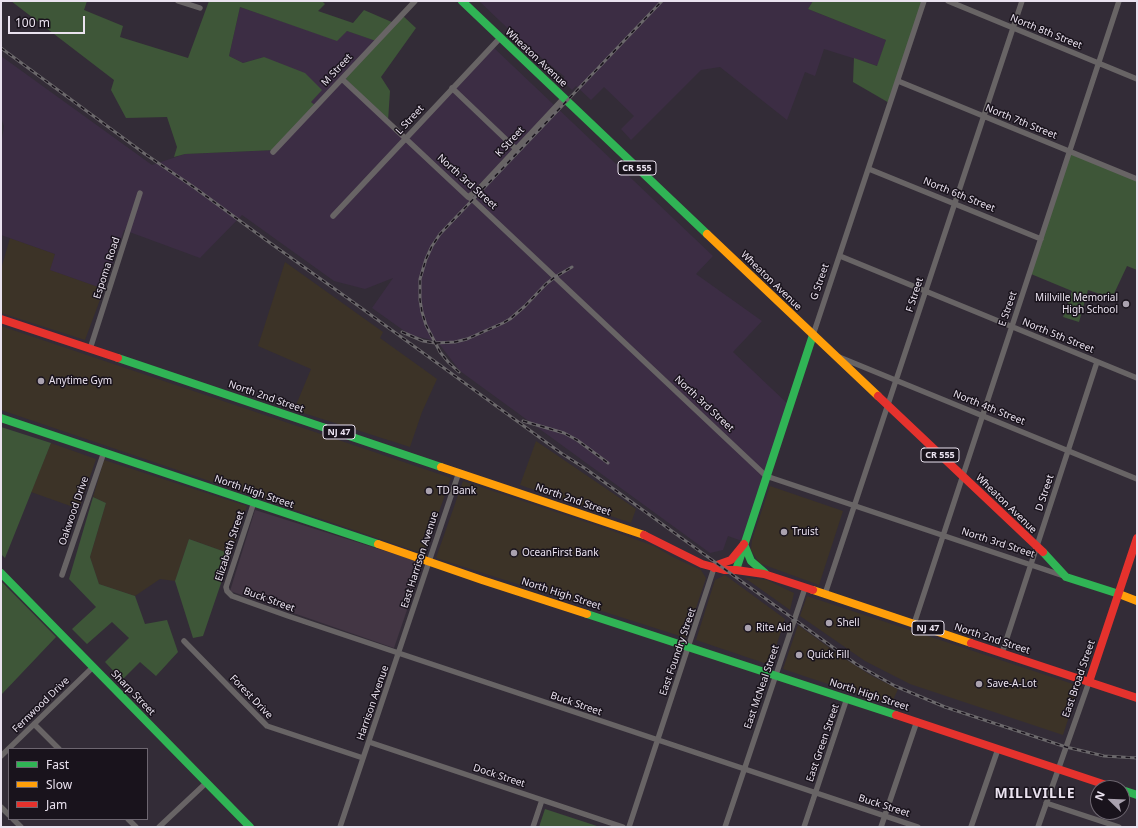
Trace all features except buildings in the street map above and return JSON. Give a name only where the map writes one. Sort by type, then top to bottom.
[{"type":"main road","name":"Wheaton Avenue","points":[[462,1],[962,476],[1066,577]]},
{"type":"main road","name":"North 2nd Street","points":[[1,319],[647,536],[688,558],[714,568],[766,575],[1137,698]]},
{"type":"main road","name":"G Street","points":[[736,570],[813,335]]},
{"type":"main road","name":"North High Street","points":[[1,418],[482,580],[917,721],[1090,780]]},
{"type":"main road","name":"East Broad Street","points":[[1089,682],[1137,538]]},
{"type":"main road","points":[[714,568],[717,565],[731,560],[744,544],[751,561],[766,575]]},
{"type":"main road","name":"Sharp Street","points":[[1,573],[250,827]]},
{"type":"main road","name":"North 3rd Street","points":[[1066,577],[1137,600]]},
{"type":"street","points":[[178,1],[200,8]]},
{"type":"street","name":"M Street","points":[[273,152],[416,1]]},
{"type":"street","name":"G Street","points":[[813,335],[924,1]]},
{"type":"street","name":"North 8th Street","points":[[948,1],[1137,79]]},
{"type":"street","name":"F Street","points":[[825,594],[1022,1]]},
{"type":"street","name":"E Street","points":[[914,624],[942,535],[1119,1]]},
{"type":"street","name":"L Street","points":[[332,216],[500,38]]},
{"type":"street","name":"North 3rd Street","points":[[342,79],[405,139],[473,200],[766,476],[1066,577]]},
{"type":"street","name":"North 7th Street","points":[[898,81],[1137,179]]},
{"type":"street","points":[[452,88],[516,149]]},
{"type":"street","name":"K Street","points":[[468,197],[478,190],[564,98]]},
{"type":"street","name":"North 6th Street","points":[[869,169],[1041,239]]},
{"type":"street","name":"Espoma Road","points":[[90,349],[140,193]]},
{"type":"street","name":"North 5th Street","points":[[840,256],[1137,378]]},
{"type":"street","name":"North 4th Street","points":[[835,355],[1137,479]]},
{"type":"street","name":"D Street","points":[[1002,653],[1097,362]]},
{"type":"street","name":"Oakwood Drive","points":[[62,575],[104,452]]},
{"type":"street","name":"East Harrison Avenue","points":[[399,653],[459,472]]},
{"type":"street","name":"Elizabeth Street","points":[[229,595],[226,587],[254,502]]},
{"type":"street","name":"East Foundry Street","points":[[629,827],[714,568]]},
{"type":"street","name":"East McNeal Street","points":[[725,827],[776,675],[793,619],[805,588]]},
{"type":"street","name":"Buck Street","points":[[229,595],[918,827]]},
{"type":"street","name":"Forest Drive","points":[[184,641],[267,726],[364,758]]},
{"type":"street","name":"Harrison Avenue","points":[[340,827],[399,653]]},
{"type":"street","name":"Fernwood Drive","points":[[9,748],[93,667]]},
{"type":"street","name":"East Broad Street","points":[[1038,827],[1089,682]]},
{"type":"street","name":"East Green Street","points":[[804,827],[847,698]]},
{"type":"street","points":[[881,827],[917,721]]},
{"type":"street","points":[[34,724],[58,748]]},
{"type":"street","name":"Dock Street","points":[[369,742],[623,827]]},
{"type":"street","points":[[971,827],[998,749]]},
{"type":"street","points":[[159,827],[206,783]]},
{"type":"street","points":[[533,827],[542,800]]},
{"type":"street","points":[[1046,803],[1119,827]]},
{"type":"shaded area","points":[[479,1],[813,1],[808,9],[886,40],[878,66],[824,49],[815,76],[805,72],[787,120],[720,67],[701,70],[631,140],[621,129],[634,116],[604,87],[591,100],[576,86],[572,90],[562,80],[565,77],[522,42]]},
{"type":"shaded area","points":[[240,7],[337,40],[347,31],[377,41],[344,77],[405,137],[493,47],[713,256],[696,274],[762,321],[733,352],[790,406],[745,542],[728,536],[723,550],[710,553],[460,371],[437,341],[410,335],[372,308],[393,278],[365,289],[334,281],[242,215],[200,258],[124,230],[104,289],[50,270],[55,254],[1,235],[1,145],[4,126],[1,118],[1,56],[152,165],[185,154],[276,150],[315,106],[264,57],[243,63],[229,56]]},
{"type":"shaded area","points":[[10,238],[55,254],[51,270],[104,289],[85,340],[1,313],[1,269]]},
{"type":"shaded area","points":[[285,262],[383,332],[380,338],[437,379],[422,412],[410,447],[294,410],[311,369],[258,346]]},
{"type":"shaded area","points":[[1,326],[451,478],[424,554],[1,410]]},
{"type":"shaded area","points":[[536,441],[636,509],[631,523],[520,485]]},
{"type":"shaded area","points":[[51,443],[96,459],[79,509],[31,492]]},
{"type":"shaded area","points":[[104,460],[247,506],[231,554],[189,539],[175,581],[160,579],[135,596],[99,584],[90,557],[106,503],[93,497]]},
{"type":"shaded area","points":[[463,481],[654,546],[701,570],[706,578],[686,638],[436,558]]},
{"type":"shaded area","points":[[770,486],[843,511],[819,585],[759,563],[751,550],[752,540]]},
{"type":"shaded area","points":[[255,510],[423,563],[394,648],[230,591]]},
{"type":"shaded area","points":[[725,575],[785,619],[770,665],[696,640],[715,580]]},
{"type":"shaded area","points":[[745,578],[767,580],[794,593],[790,610]]},
{"type":"shaded area","points":[[807,596],[1079,686],[1063,735],[910,684],[865,661],[800,616]]},
{"type":"shaded area","points":[[798,625],[842,657],[872,676],[898,689],[891,705],[783,669]]},
{"type":"green space","points":[[11,1],[87,1],[84,10],[123,26],[120,37],[188,58],[209,1],[322,1],[325,4],[318,11],[353,23],[364,10],[394,23],[402,15],[416,28],[381,77],[390,91],[388,121],[343,76],[376,41],[347,31],[337,41],[240,7],[229,56],[243,63],[264,57],[305,73],[322,90],[311,102],[316,106],[276,150],[185,154],[174,157],[177,147],[167,117],[126,118],[111,90],[114,80]]},
{"type":"green space","points":[[813,1],[925,1],[891,104],[853,82],[854,58],[877,66],[886,40],[808,9]]},
{"type":"green space","points":[[1070,152],[1137,179],[1137,270],[1127,266],[1112,298],[1088,290],[1079,322],[1063,317],[1072,291],[1031,274]]},
{"type":"green space","points":[[1,427],[51,443],[5,558],[1,554]]},
{"type":"green space","points":[[93,497],[106,503],[90,557],[99,584],[135,596],[145,624],[167,620],[178,652],[156,676],[140,662],[122,680],[105,662],[129,638],[112,622],[87,644],[72,629],[96,607],[69,579]]},
{"type":"green space","points":[[189,539],[231,554],[203,636],[193,638],[175,581]]},
{"type":"green space","points":[[1,581],[56,637],[1,695]]},
{"type":"green space","points":[[545,809],[600,827],[539,827]]},
{"type":"railway","points":[[459,372],[440,352],[426,325],[422,312],[420,300],[420,279],[432,246],[440,234],[662,1]]},
{"type":"railway","points":[[1,48],[145,154],[195,188],[856,664],[895,686],[945,707],[1066,747],[1104,756],[1137,758]]},
{"type":"railway","points":[[402,332],[423,341],[435,343],[455,342],[467,339],[510,319],[546,284],[572,267]]},
{"type":"railway","points":[[523,421],[564,433],[577,440],[608,463]]},
{"type":"traffic: fast","points":[[462,1],[707,234]]},
{"type":"traffic: fast","points":[[736,570],[813,335]]},
{"type":"traffic: fast","points":[[118,358],[441,467]]},
{"type":"traffic: fast","points":[[1,418],[378,544]]},
{"type":"traffic: fast","points":[[744,544],[751,561],[765,573]]},
{"type":"traffic: fast","points":[[1043,552],[1066,577],[1119,594]]},
{"type":"traffic: fast","points":[[1,573],[250,827]]},
{"type":"traffic: fast","points":[[587,614],[896,715]]},
{"type":"traffic: fast","points":[[1130,793],[1137,795]]},
{"type":"traffic: slow","points":[[707,234],[878,396]]},
{"type":"traffic: slow","points":[[441,467],[644,535]]},
{"type":"traffic: slow","points":[[378,544],[587,614]]},
{"type":"traffic: slow","points":[[813,590],[971,643]]},
{"type":"traffic: slow","points":[[1119,594],[1137,601]]},
{"type":"traffic: jam","points":[[1,319],[118,358]]},
{"type":"traffic: jam","points":[[878,396],[1043,552]]},
{"type":"traffic: jam","points":[[644,535],[702,564],[724,570],[764,574],[813,590]]},
{"type":"traffic: jam","points":[[1089,682],[1137,538]]},
{"type":"traffic: jam","points":[[714,568],[717,565],[731,560],[744,544]]},
{"type":"traffic: jam","points":[[971,643],[1137,698]]},
{"type":"traffic: jam","points":[[896,715],[1091,780]]},
{"type":"place","name":"Millville Memorial High School","points":[[1126,304]]},
{"type":"place","name":"Anytime Gym","points":[[41,381]]},
{"type":"place","name":"TD Bank","points":[[429,491]]},
{"type":"place","name":"Truist","points":[[784,532]]},
{"type":"place","name":"OceanFirst Bank","points":[[514,553]]},
{"type":"place","name":"Shell","points":[[829,623]]},
{"type":"place","name":"Rite Aid","points":[[748,628]]},
{"type":"place","name":"Quick Fill","points":[[799,655]]},
{"type":"place","name":"Save-A-Lot","points":[[979,684]]},
{"type":"district","name":"MILLVILLE","points":[[1035,794]]}]
